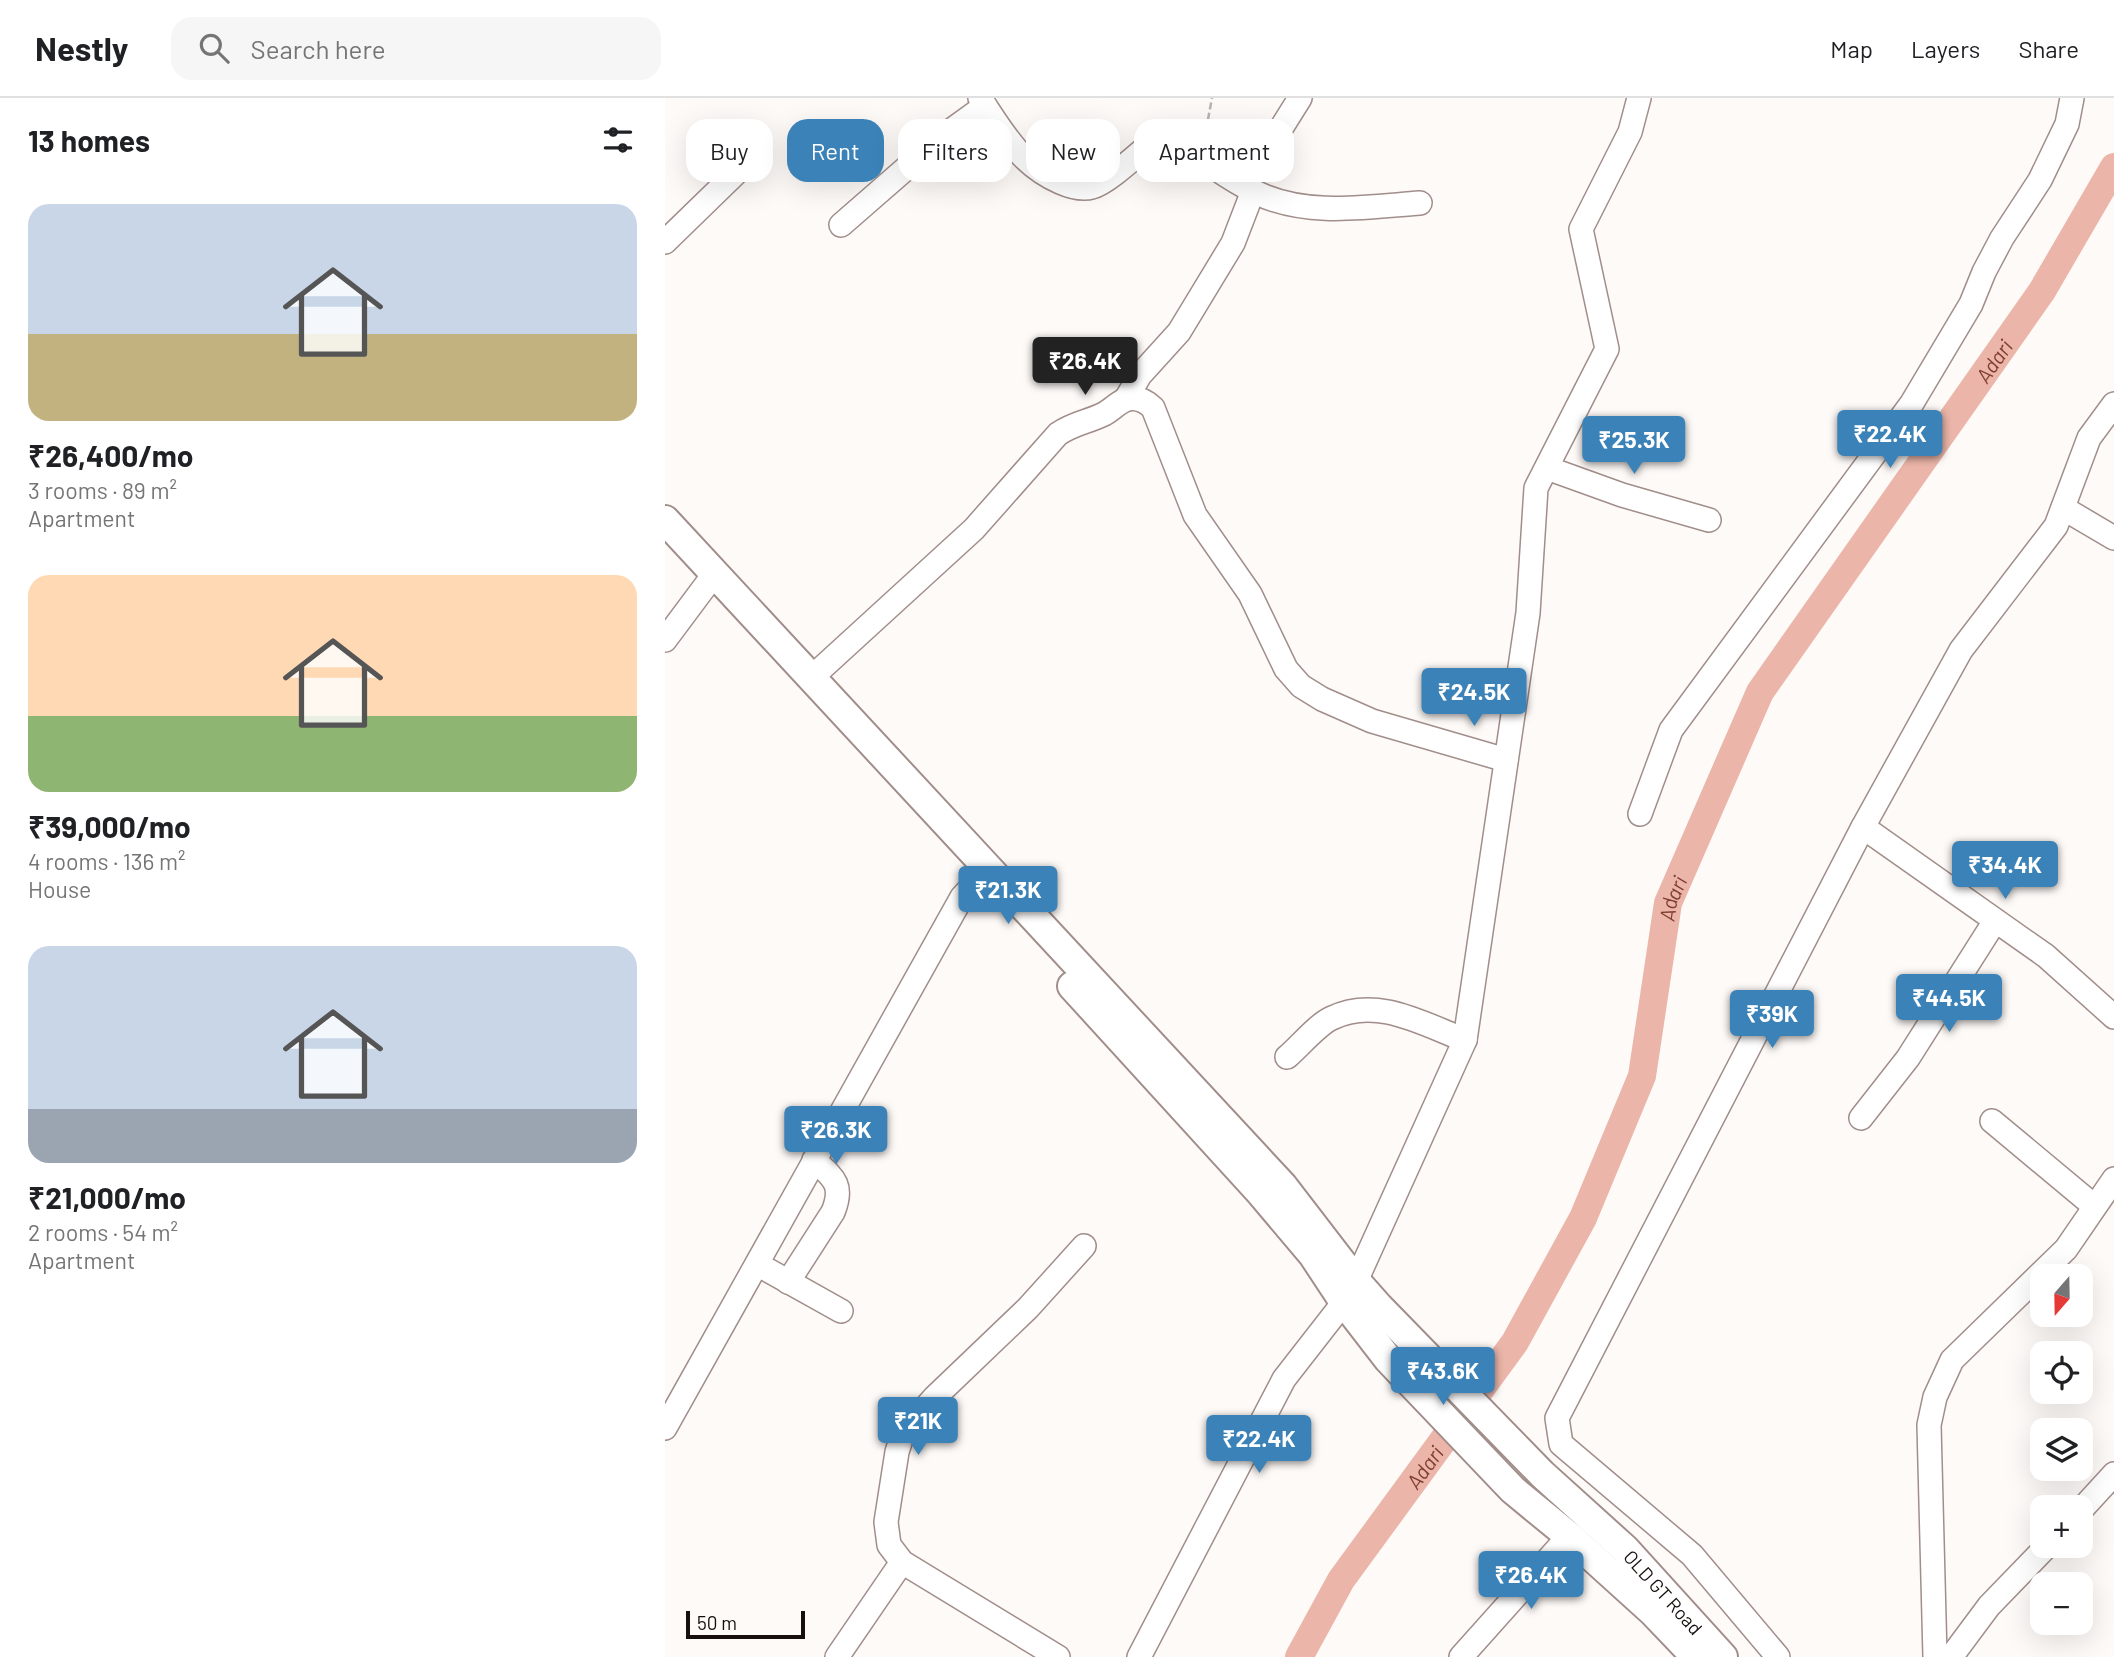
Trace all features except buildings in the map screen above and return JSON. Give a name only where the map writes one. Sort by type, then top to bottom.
[{"type":"main road","points":[[665,520],[709,581],[976,882],[1259,1191],[1313,1255],[1350,1292]]},
{"type":"main road","points":[[665,548],[709,581],[811,678],[1283,1186],[1350,1292]]},
{"type":"main road","name":"OLD GT Road","points":[[1350,1292],[1379,1307],[1542,1474],[1625,1549],[1723,1657]]},
{"type":"main road","name":"OLD GT Road","points":[[1350,1292],[1388,1359],[1513,1490],[1569,1536],[1653,1612],[1696,1657]]},
{"type":"street","points":[[811,678],[974,529],[1058,434],[1073,424],[1103,414],[1126,399],[1140,375],[1178,332],[1233,243],[1249,188],[1300,98]]},
{"type":"street","points":[[1139,1657],[1284,1379],[1350,1292],[1465,1041],[1528,613],[1536,488],[1607,349],[1581,229],[1630,132],[1639,98]]},
{"type":"street","points":[[1640,814],[1671,730],[1912,403],[1971,304],[1984,272],[2003,238],[2040,180],[2067,124],[2072,98]]},
{"type":"street","points":[[841,225],[983,102],[1021,157],[1048,176],[1088,188],[1100,184],[1134,158]]},
{"type":"street","points":[[665,242],[727,182]]},
{"type":"street","points":[[1239,182],[1274,201],[1301,207],[1343,208],[1420,203]]},
{"type":"street","points":[[1126,399],[1140,399],[1153,408],[1195,515],[1250,594],[1286,668],[1301,686],[1322,699],[1372,721],[1506,760]]},
{"type":"street","points":[[1778,1657],[1692,1555],[1561,1444],[1557,1418],[1863,827],[1961,650],[2056,526],[2089,438],[2114,404]]},
{"type":"street","points":[[1547,468],[1622,495],[1710,520]]},
{"type":"street","points":[[2063,508],[2114,538]]},
{"type":"street","points":[[665,640],[709,581]]},
{"type":"street","points":[[1863,827],[2046,957],[2114,1017]]},
{"type":"street","points":[[665,1428],[962,897],[976,882]]},
{"type":"street","points":[[1861,1118],[1908,1058],[1995,921]]},
{"type":"street","points":[[1287,1057],[1330,1018],[1357,1010],[1384,1009],[1465,1041]]},
{"type":"street","points":[[1992,1121],[2094,1206]]},
{"type":"street","points":[[788,1282],[838,1200],[838,1188],[831,1175],[814,1160]]},
{"type":"street","points":[[1940,1657],[1929,1425],[1935,1397],[1952,1360],[2066,1249],[2114,1180]]},
{"type":"street","points":[[1058,1657],[902,1562],[889,1545],[886,1522],[897,1452],[903,1433],[944,1388],[1028,1308],[1084,1246]]},
{"type":"street","points":[[757,1264],[841,1311]]},
{"type":"street","points":[[2093,1497],[2114,1474]]},
{"type":"street","points":[[1461,1657],[1569,1536]]},
{"type":"street","points":[[1940,1657],[2035,1558]]},
{"type":"street","points":[[837,1657],[902,1562]]},
{"type":"path","points":[[1208,119],[1212,98]]},
{"type":"waterway","name":"Adari","points":[[1299,1657],[1341,1580],[1515,1342],[1583,1218],[1642,1076],[1668,903],[1760,692],[2042,291],[2114,167]]}]
